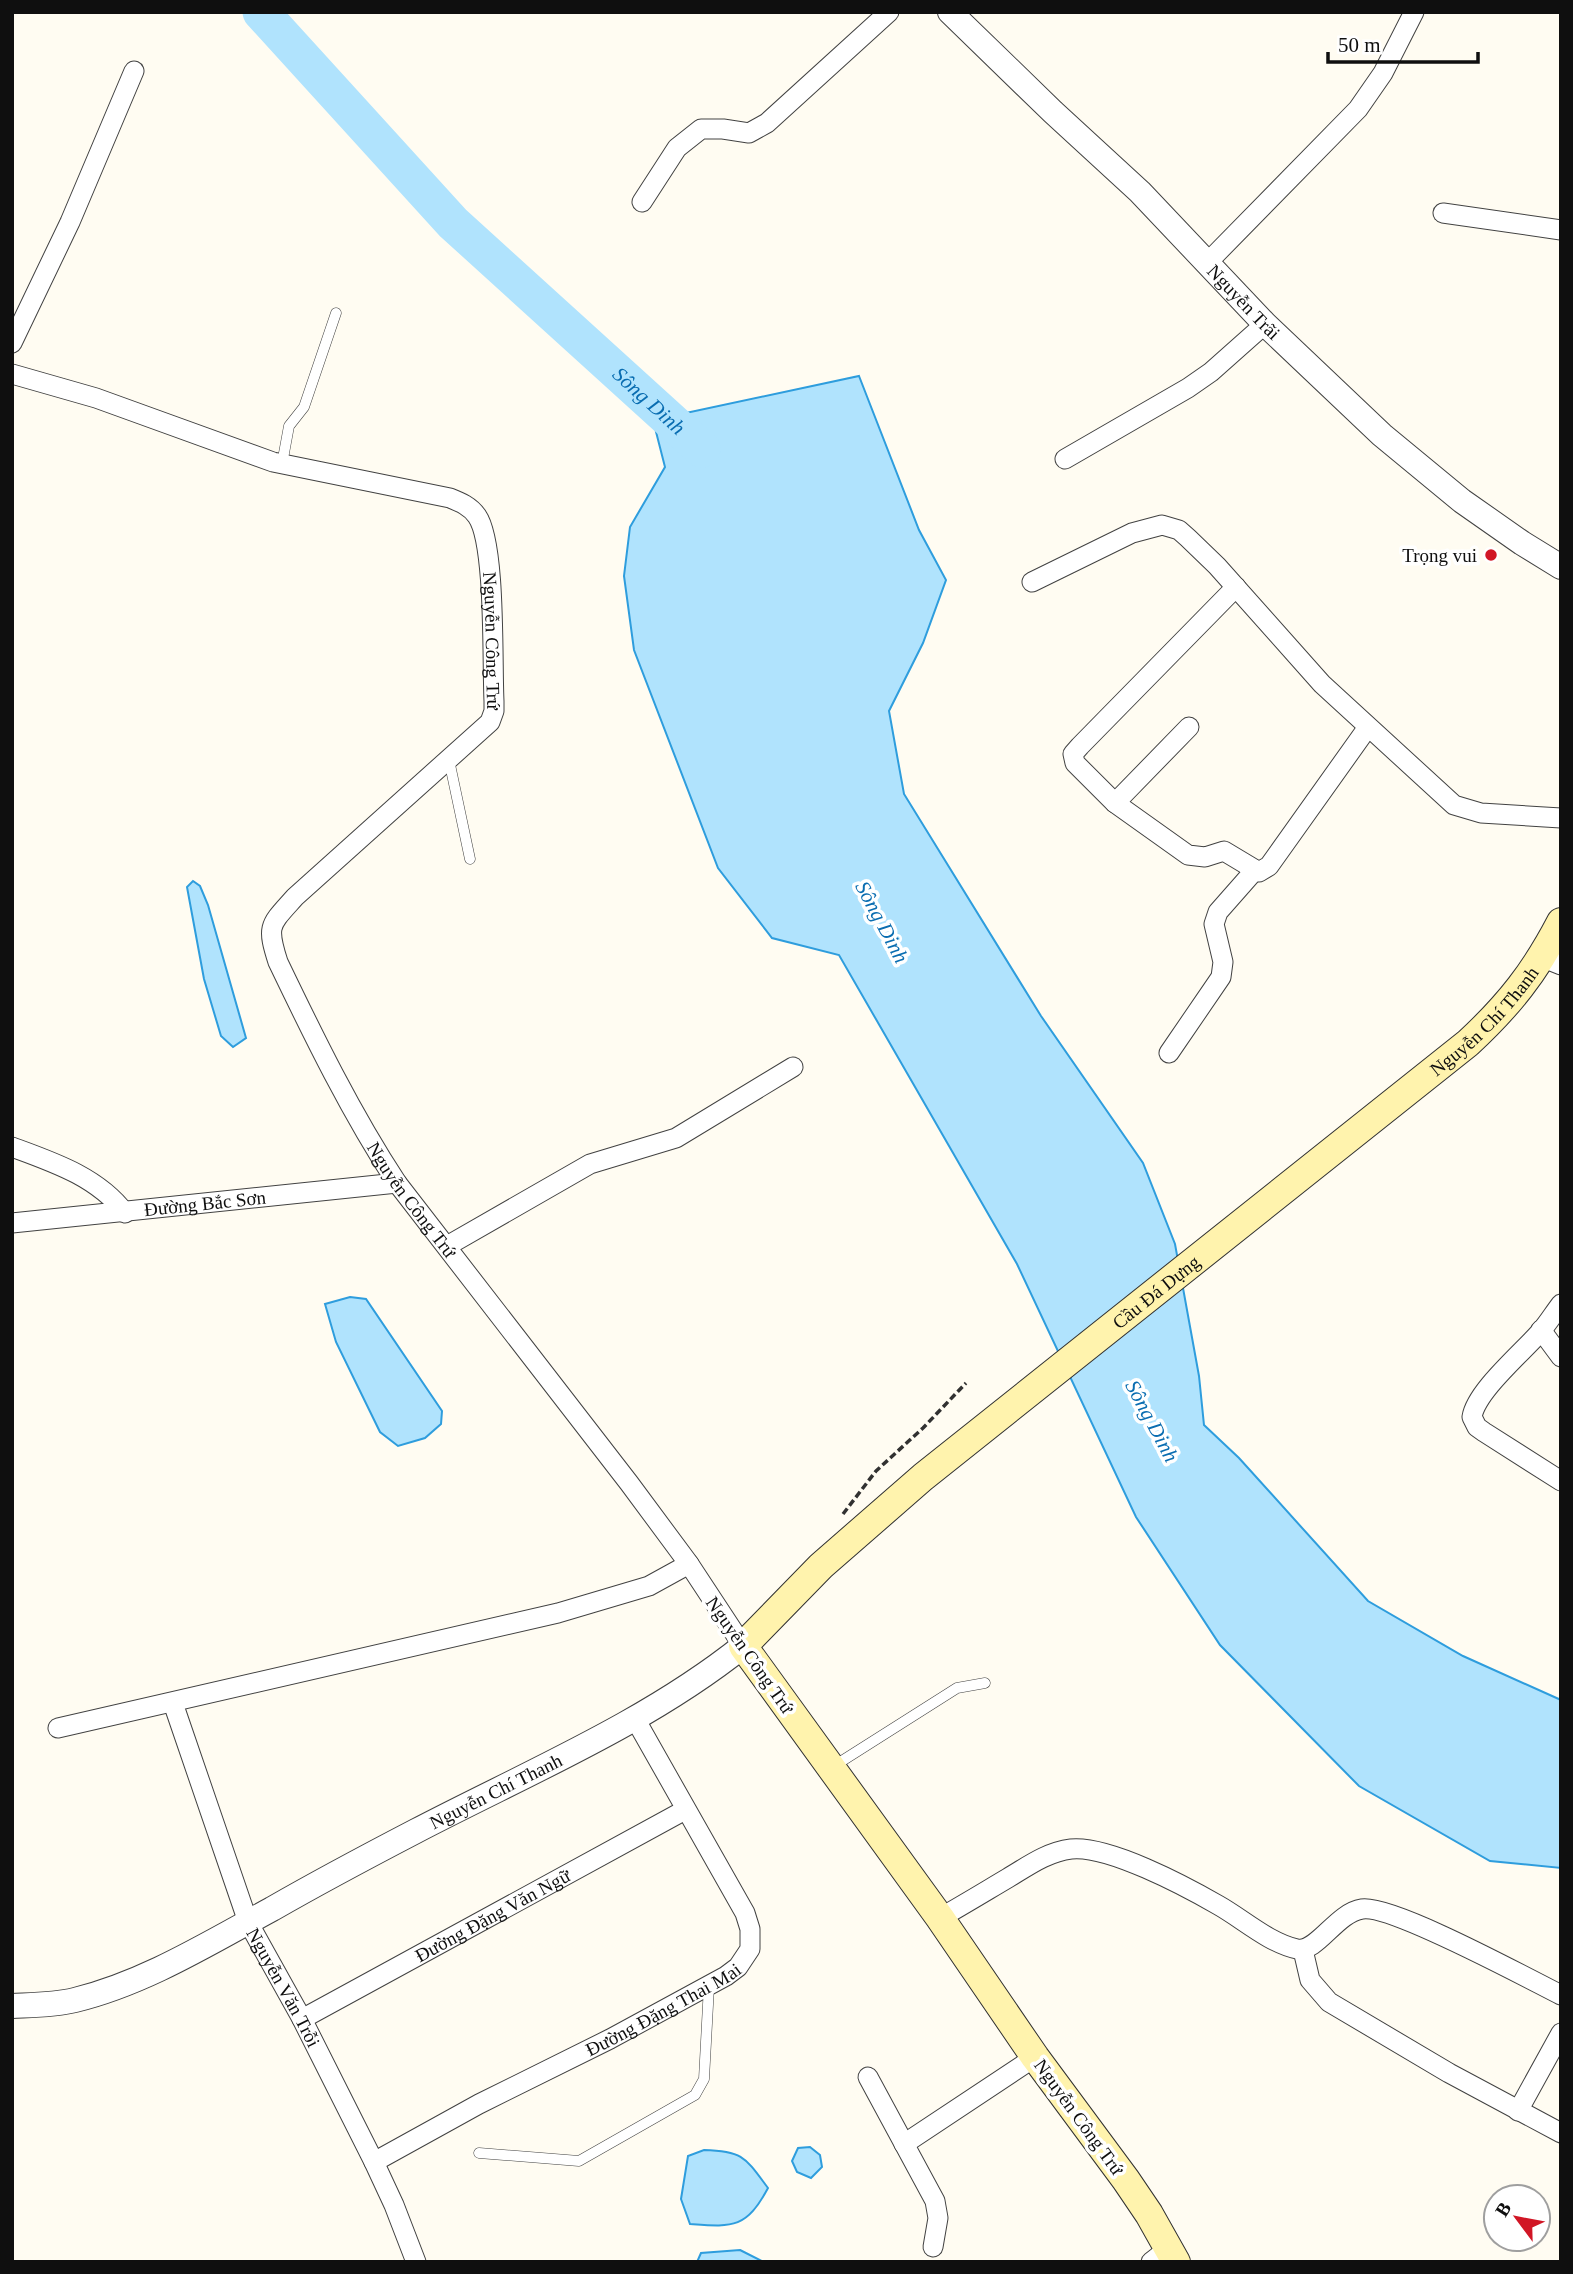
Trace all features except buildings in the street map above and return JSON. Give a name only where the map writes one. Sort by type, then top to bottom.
[{"type":"main road","name":"Nguyễn Chí Thanh","points":[[1388,1107],[1468,1043],[1551,961],[1561,922]]},
{"type":"main road","name":"Cầu Đá Dựng","points":[[923,1476],[1388,1107]]},
{"type":"main road","name":"Nguyễn Chí Thanh","points":[[743,1646],[817,1558],[923,1476]]},
{"type":"main road","name":"Nguyễn Công Trứ","points":[[743,1646],[940,1918],[1035,2057],[1126,2180],[1165,2257]]},
{"type":"street","points":[[642,202],[677,148],[701,129],[749,133],[767,122],[889,12]]},
{"type":"street","name":"Nguyễn Trãi","points":[[950,12],[1140,192],[1265,324],[1363,417],[1421,467],[1497,526],[1561,566]]},
{"type":"street","points":[[1208,262],[1358,109],[1383,73],[1415,12]]},
{"type":"street","points":[[12,343],[70,222],[134,71]]},
{"type":"street","points":[[1443,213],[1561,230]]},
{"type":"street","points":[[1065,459],[1188,388],[1211,372],[1265,324]]},
{"type":"street","name":"Nguyễn Công Trứ","points":[[12,374],[96,398],[186,429],[254,457],[450,498],[468,507],[481,523],[487,545],[490,578],[494,712],[484,729],[295,897],[272,923],[271,931],[278,962],[353,1111],[397,1183],[689,1564],[743,1646]]},
{"type":"street","points":[[1032,582],[1148,527],[1162,525],[1179,530],[1236,587],[1322,684],[1454,805],[1481,813],[1561,818]]},
{"type":"street","points":[[1236,587],[1074,752],[1075,764],[1115,803],[1188,855],[1205,857],[1224,851],[1255,870],[1264,871],[1368,727]]},
{"type":"street","points":[[1115,803],[1189,727]]},
{"type":"street","points":[[1169,1053],[1221,977],[1223,962],[1214,925],[1218,912],[1255,870]]},
{"type":"street","points":[[447,1246],[590,1164],[676,1138],[793,1066]]},
{"type":"street","points":[[12,1147],[68,1169],[99,1186],[113,1196],[125,1213]]},
{"type":"street","name":"Đường Bắc Sơn","points":[[12,1223],[397,1183]]},
{"type":"street","points":[[1561,1304],[1542,1330],[1477,1402],[1472,1417],[1477,1427],[1561,1481]]},
{"type":"street","points":[[1542,1330],[1561,1357]]},
{"type":"street","points":[[58,1728],[592,1603],[649,1586],[689,1564]]},
{"type":"street","name":"Nguyễn Chí Thanh","points":[[12,2006],[74,2000],[123,1985],[215,1941],[634,1717],[701,1677],[743,1646]]},
{"type":"street","name":"Nguyễn Văn Trỗi","points":[[173,1703],[248,1922],[302,2020],[374,2162],[416,2262]]},
{"type":"street","name":"Đường Đặng Thai Mai","points":[[374,2162],[479,2104],[610,2039],[726,1976],[746,1958],[750,1950],[750,1929],[745,1913],[634,1717]]},
{"type":"street","name":"Đường Đặng Văn Ngữ","points":[[302,2020],[685,1810]]},
{"type":"street","points":[[940,1918],[1039,1859],[1058,1852],[1087,1849],[1122,1860],[1185,1887],[1279,1942],[1303,1950],[1313,1945],[1351,1911],[1366,1908],[1378,1910],[1406,1919],[1561,1995]]},
{"type":"street","points":[[1303,1950],[1310,1980],[1329,2001],[1403,2047],[1561,2133]]},
{"type":"street","points":[[1518,2111],[1561,2033]]},
{"type":"street","points":[[904,2144],[1035,2057]]},
{"type":"street","points":[[868,2077],[938,2210],[933,2247]]},
{"type":"lane","points":[[282,464],[289,426],[304,407],[336,313]]},
{"type":"lane","points":[[449,759],[470,859]]},
{"type":"lane","points":[[831,1769],[957,1688],[985,1683]]},
{"type":"lane","points":[[479,2152],[579,2161],[695,2095],[704,2079],[709,1985]]},
{"type":"path","points":[[837,1521],[876,1471],[923,1428],[966,1383]]},
{"type":"water","points":[[859,376],[919,530],[946,580],[923,643],[889,711],[904,794],[1041,1016],[1143,1163],[1175,1244],[1199,1376],[1204,1425],[1239,1458],[1368,1601],[1463,1656],[1561,1700],[1561,1868],[1490,1861],[1359,1786],[1220,1645],[1136,1517],[1017,1264],[839,955],[772,938],[718,868],[634,650],[624,576],[630,527],[665,467],[653,420]]},
{"type":"water","points":[[193,881],[200,886],[208,905],[246,1038],[233,1047],[221,1036],[204,979],[187,887]]},
{"type":"water","points":[[350,1297],[366,1299],[442,1411],[441,1424],[425,1438],[398,1446],[380,1432],[336,1342],[325,1304]]},
{"type":"water","points":[[810,2147],[820,2155],[822,2167],[811,2178],[797,2172],[792,2161],[798,2148]]},
{"type":"water","points":[[704,2150],[727,2152],[742,2158],[768,2188],[753,2211],[737,2223],[690,2224],[681,2199],[688,2156]]},
{"type":"water","points":[[740,2250],[764,2262],[697,2262],[701,2253]]},
{"type":"waterway","name":"Sông Dinh","points":[[261,12],[453,223],[702,449]]},
{"type":"place","name":"Trọng vui","points":[[1491,555]]}]
